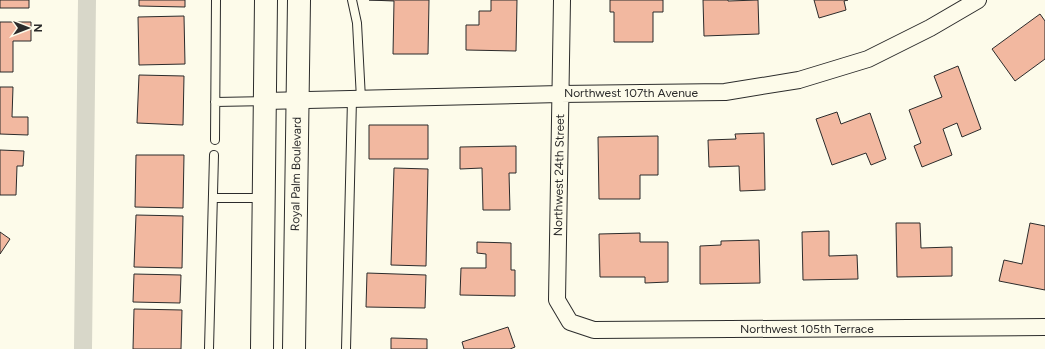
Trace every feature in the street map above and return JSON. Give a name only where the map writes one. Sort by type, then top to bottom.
[{"type":"main road","points":[[262,349],[266,0]]},
{"type":"main road","name":"Royal Palm Boulevard","points":[[294,349],[298,0]]},
{"type":"street","name":"Northwest 24th Street","points":[[562,0],[557,300],[570,322]]},
{"type":"street","name":"Northwest 107th Avenue","points":[[265,101],[560,94],[725,92],[799,80],[868,59],[930,28],[978,0]]},
{"type":"street","name":"Northwest 105th Terrace","points":[[570,322],[594,330],[1045,327]]},
{"type":"lane","points":[[215,140],[216,0]]},
{"type":"lane","points":[[346,349],[356,99],[357,23],[352,0]]},
{"type":"lane","points":[[215,102],[265,101]]},
{"type":"lane","points":[[209,349],[214,155]]},
{"type":"lane","points":[[213,198],[264,198]]},
{"type":"building","points":[[0,0],[29,0],[29,8],[0,8]]},
{"type":"building","points":[[139,0],[185,0],[185,7],[139,6]]},
{"type":"building","points":[[369,0],[429,0],[428,54],[393,54],[394,1]]},
{"type":"building","points":[[491,0],[517,0],[516,51],[466,50],[466,25],[479,25],[479,11],[491,11]]},
{"type":"building","points":[[610,0],[663,0],[663,12],[653,12],[653,42],[614,42],[614,12],[610,12]]},
{"type":"building","points":[[703,0],[758,0],[759,34],[704,36]]},
{"type":"building","points":[[814,0],[848,0],[844,1],[846,10],[819,18]]},
{"type":"building","points":[[1040,14],[1045,21],[1045,59],[1015,81],[992,49]]},
{"type":"building","points":[[184,16],[185,64],[139,65],[138,17]]},
{"type":"building","points":[[0,22],[31,22],[31,41],[13,41],[13,72],[0,72]]},
{"type":"building","points":[[958,66],[981,129],[962,137],[957,123],[943,129],[952,155],[922,167],[914,146],[921,143],[909,110],[942,97],[934,76]]},
{"type":"building","points":[[139,75],[184,76],[183,125],[137,123]]},
{"type":"building","points":[[0,87],[13,87],[12,117],[28,117],[28,135],[0,134]]},
{"type":"building","points":[[837,112],[841,124],[870,113],[886,159],[871,165],[866,153],[832,165],[816,119]]},
{"type":"building","points":[[369,125],[428,125],[428,159],[369,159]]},
{"type":"building","points":[[764,133],[765,190],[740,191],[739,166],[709,167],[708,140],[736,139],[735,134]]},
{"type":"building","points":[[658,136],[658,175],[640,175],[640,199],[599,199],[598,137]]},
{"type":"building","points":[[516,146],[516,173],[509,173],[510,210],[483,210],[482,168],[460,169],[460,147]]},
{"type":"building","points":[[0,150],[24,151],[23,166],[17,166],[16,195],[0,195]]},
{"type":"building","points":[[136,155],[184,155],[183,208],[135,207]]},
{"type":"building","points":[[394,168],[428,169],[426,266],[391,265]]},
{"type":"building","points":[[136,215],[183,216],[182,268],[134,267]]},
{"type":"building","points":[[896,223],[920,223],[921,248],[952,247],[952,276],[897,277]]},
{"type":"building","points":[[1030,223],[1045,226],[1045,290],[999,281],[1004,260],[1022,264]]},
{"type":"building","points":[[829,231],[829,256],[857,255],[858,279],[803,280],[802,232]]},
{"type":"building","points":[[0,232],[10,239],[0,254]]},
{"type":"building","points":[[640,233],[640,242],[668,242],[668,282],[645,283],[645,277],[600,277],[599,234]]},
{"type":"building","points":[[759,240],[760,283],[700,284],[700,246],[721,245],[721,241]]},
{"type":"building","points":[[477,242],[511,243],[511,270],[515,270],[515,296],[460,295],[461,268],[486,268],[486,254],[477,253]]},
{"type":"building","points":[[367,273],[426,275],[425,308],[366,307]]},
{"type":"building","points":[[134,274],[181,275],[180,303],[133,302]]},
{"type":"building","points":[[134,309],[182,310],[181,349],[133,349]]},
{"type":"building","points":[[508,327],[515,347],[510,349],[464,349],[462,342]]},
{"type":"building","points":[[391,338],[427,339],[427,349],[391,349]]},
{"type":"waterway","points":[[83,349],[87,0]]}]
